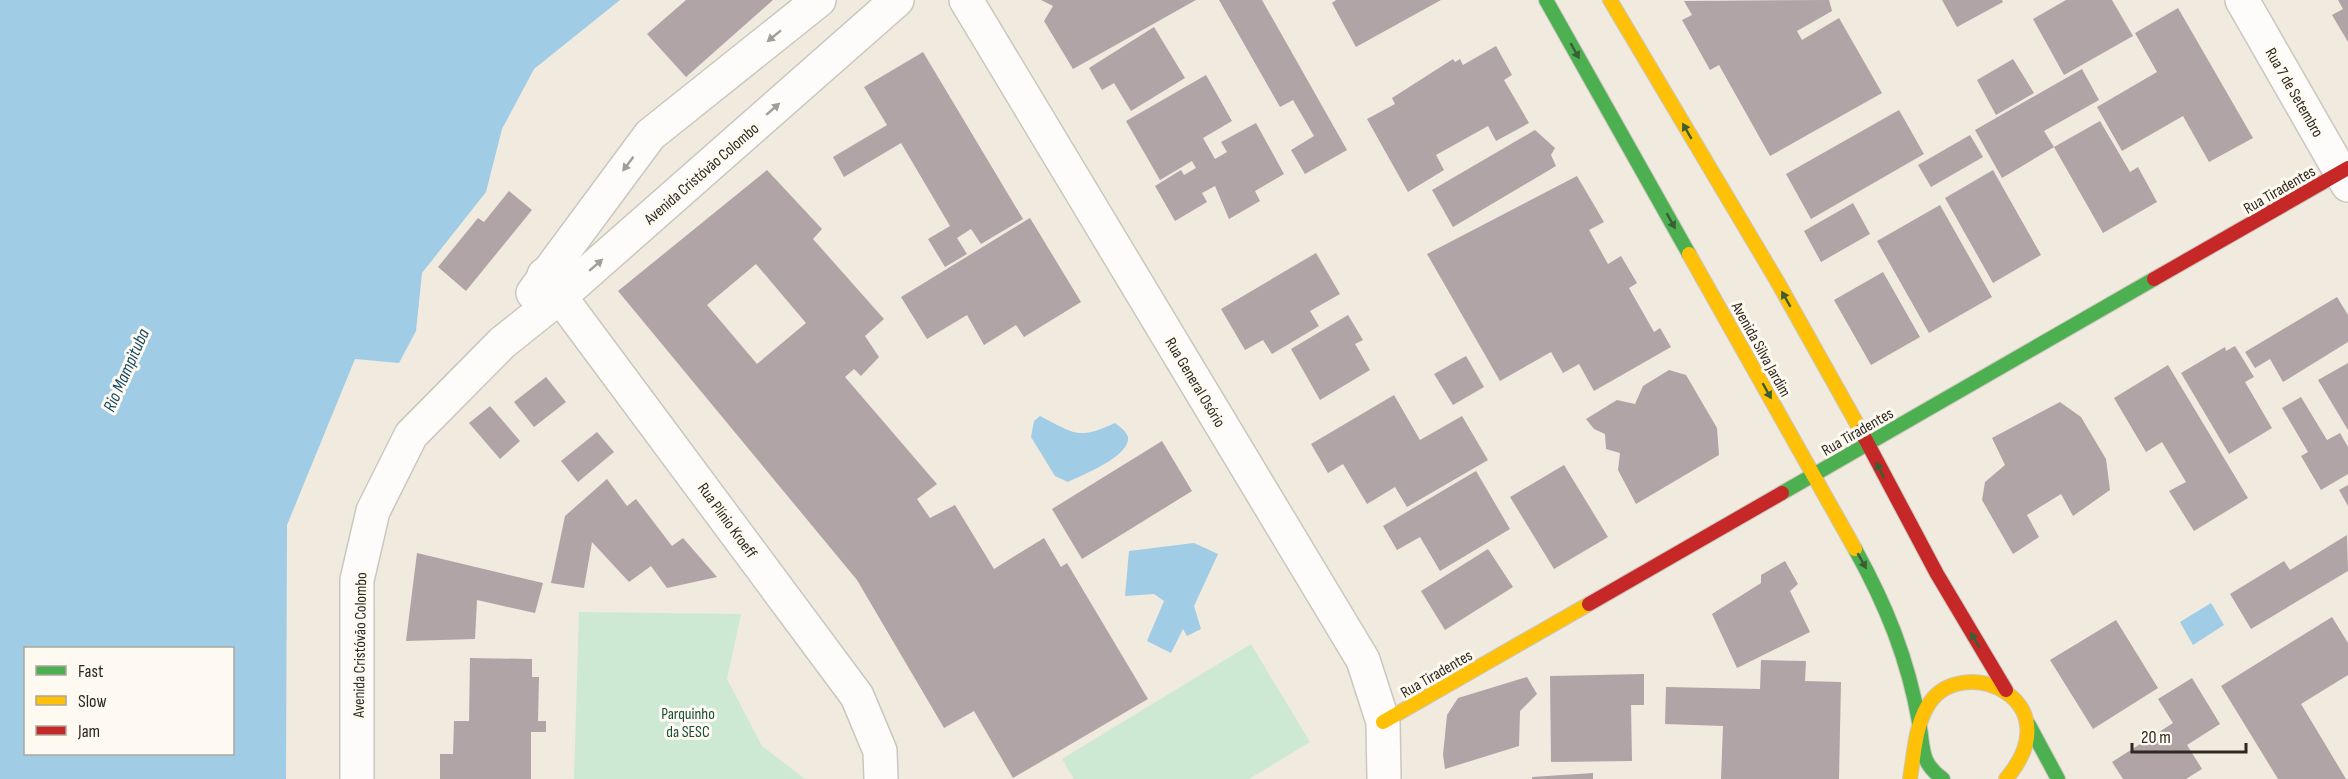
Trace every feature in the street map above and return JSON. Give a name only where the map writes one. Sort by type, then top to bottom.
[{"type":"street","name":"Avenida Cristóvão Colombo","points":[[357,779],[357,579],[373,511],[411,435],[502,343],[553,285],[650,135],[819,0]]},
{"type":"street","name":"Avenida Cristóvão Colombo","points":[[553,285],[897,0]]},
{"type":"street","name":"Rua General Osório","points":[[966,0],[1363,660],[1383,722],[1384,779]]},
{"type":"street","name":"Avenida Silva Jardim","points":[[1546,0],[1815,474],[1878,590],[1898,637],[1910,675],[1920,726],[1921,750],[1933,772],[1943,779]]},
{"type":"street","points":[[1610,0],[1831,377],[1953,603],[2006,690],[2020,705],[2058,779]]},
{"type":"street","name":"Rua 7 de Setembro","points":[[2242,0],[2346,175]]},
{"type":"street","name":"Rua Tiradentes","points":[[1383,722],[1815,474],[2346,175]]},
{"type":"street","name":"Rua Plínio Kroeff","points":[[553,285],[856,696],[880,751],[881,779]]},
{"type":"street","points":[[1910,779],[1920,726],[1928,705],[1943,690],[1963,681],[1986,681],[2006,690]]},
{"type":"street","points":[[2006,779],[2018,769],[2028,748],[2029,725]]},
{"type":"green space","name":"Parquinho da SESC","points":[[579,612],[741,614],[727,679],[762,746],[805,779],[574,779]]},
{"type":"green space","points":[[1251,644],[1310,742],[1249,779],[1074,779],[1062,759]]},
{"type":"water","name":"Rio Mampituba","points":[[0,0],[620,0],[534,69],[502,129],[486,192],[422,273],[416,331],[399,363],[355,359],[287,525],[286,779],[0,779]]},
{"type":"water","points":[[1040,416],[1077,433],[1093,432],[1115,423],[1127,435],[1127,444],[1114,458],[1068,482],[1055,476],[1031,437],[1034,421]]},
{"type":"water","points":[[1194,543],[1218,554],[1194,606],[1201,629],[1187,636],[1183,629],[1171,653],[1147,641],[1164,601],[1154,594],[1125,596],[1129,551]]},
{"type":"water","points":[[2211,603],[2224,625],[2193,645],[2180,622]]},
{"type":"building","points":[[686,0],[773,0],[686,77],[647,34]]},
{"type":"building","points":[[1041,0],[1196,0],[1073,69],[1044,21],[1053,6]]},
{"type":"building","points":[[1219,0],[1262,0],[1347,150],[1305,174],[1291,150],[1314,136],[1293,100],[1280,107]]},
{"type":"building","points":[[1336,0],[1441,0],[1356,47],[1332,3]]},
{"type":"building","points":[[1829,0],[1832,11],[1797,31],[1802,40],[1839,18],[1882,93],[1770,156],[1719,65],[1710,70],[1682,20],[1692,15],[1684,1]]},
{"type":"building","points":[[1942,0],[2002,0],[2003,2],[1957,27]]},
{"type":"building","points":[[2066,0],[2112,0],[2133,36],[2064,75],[2033,19]]},
{"type":"building","points":[[2338,0],[2348,0],[2348,42],[2332,15],[2343,9]]},
{"type":"building","points":[[2178,8],[2253,138],[2209,162],[2183,116],[2122,151],[2097,107],[2157,72],[2135,33]]},
{"type":"building","points":[[1154,27],[1185,78],[1131,111],[1114,83],[1102,90],[1089,68]]},
{"type":"building","points":[[1496,46],[1512,75],[1504,80],[1529,123],[1496,141],[1488,126],[1436,155],[1444,170],[1408,192],[1367,119],[1395,104],[1392,98],[1453,59],[1455,62],[1460,59],[1463,65]]},
{"type":"building","points":[[923,52],[1023,219],[981,244],[971,229],[957,238],[967,254],[945,267],[928,239],[950,226],[901,143],[844,177],[833,157],[887,125],[864,87]]},
{"type":"building","points":[[2013,59],[2034,93],[1996,115],[1977,80]]},
{"type":"building","points":[[2082,69],[2099,100],[2044,131],[2054,147],[2002,178],[1975,130]]},
{"type":"building","points":[[1206,75],[1232,121],[1203,138],[1215,159],[1227,152],[1221,142],[1256,123],[1284,174],[1255,191],[1260,201],[1229,219],[1215,186],[1202,193],[1207,202],[1175,221],[1155,186],[1181,170],[1184,175],[1196,168],[1192,161],[1160,180],[1126,121]]},
{"type":"building","points":[[1899,110],[1924,154],[1811,219],[1786,174]]},
{"type":"building","points":[[2100,121],[2130,172],[2138,167],[2157,202],[2103,233],[2054,147]]},
{"type":"building","points":[[1535,130],[1555,148],[1551,155],[1556,166],[1453,227],[1432,190]]},
{"type":"building","points":[[1970,135],[1983,157],[1931,187],[1918,165]]},
{"type":"building","points":[[767,170],[822,229],[813,239],[884,319],[865,336],[879,357],[861,376],[854,369],[845,377],[937,484],[917,499],[930,518],[955,505],[994,569],[1044,538],[1061,567],[1067,563],[1148,699],[1013,778],[974,711],[944,728],[857,580],[618,291]],"holes":[[[756,264],[806,323],[757,364],[707,305]]]},
{"type":"building","points":[[1993,170],[2041,255],[1993,283],[1945,198]]},
{"type":"building","points":[[1577,176],[1604,222],[1589,230],[1608,264],[1621,256],[1637,283],[1629,288],[1654,332],[1660,328],[1671,347],[1594,391],[1579,364],[1563,373],[1551,352],[1500,381],[1427,254]]},
{"type":"building","points":[[509,191],[532,210],[466,291],[438,267],[478,218],[484,222]]},
{"type":"building","points":[[1853,203],[1870,234],[1821,262],[1804,231]]},
{"type":"building","points":[[1940,205],[1992,297],[1929,333],[1877,241]]},
{"type":"building","points":[[1030,218],[1081,302],[1024,337],[1016,325],[984,345],[967,315],[927,339],[901,297]]},
{"type":"building","points":[[1316,253],[1340,294],[1310,311],[1319,326],[1272,354],[1263,340],[1245,350],[1221,309]]},
{"type":"building","points":[[1883,272],[1920,337],[1871,365],[1834,300]]},
{"type":"building","points":[[2337,297],[2348,315],[2348,342],[2283,382],[2270,359],[2255,368],[2245,352]]},
{"type":"building","points":[[1348,315],[1363,340],[1355,344],[1370,370],[1320,400],[1291,349]]},
{"type":"building","points":[[2235,346],[2254,377],[2245,382],[2272,428],[2229,454],[2181,373],[2225,347],[2226,351]]},
{"type":"building","points":[[1466,356],[1484,387],[1453,405],[1434,374]]},
{"type":"building","points":[[2348,363],[2348,430],[2318,380]]},
{"type":"building","points":[[2168,365],[2248,498],[2194,531],[2169,491],[2186,482],[2162,442],[2146,452],[2114,398]]},
{"type":"building","points":[[1669,370],[1686,375],[1717,428],[1719,455],[1636,504],[1618,470],[1620,453],[1606,449],[1605,434],[1594,429],[1586,419],[1617,400],[1635,404],[1643,386]]},
{"type":"building","points":[[546,377],[566,402],[534,427],[514,402]]},
{"type":"building","points":[[1394,395],[1420,440],[1462,416],[1488,460],[1407,507],[1395,487],[1367,504],[1343,464],[1328,473],[1311,444]]},
{"type":"building","points":[[2301,397],[2327,440],[2340,433],[2348,447],[2348,474],[2321,490],[2301,456],[2308,452],[2282,408]]},
{"type":"building","points":[[2060,402],[2081,417],[2106,459],[2110,490],[2073,516],[2061,494],[2027,515],[2039,537],[2013,554],[1982,500],[1985,482],[2005,465],[1992,438]]},
{"type":"building","points":[[490,406],[520,441],[500,459],[469,423]]},
{"type":"building","points":[[597,432],[614,452],[578,482],[561,461]]},
{"type":"building","points":[[1162,441],[1192,491],[1082,559],[1052,509]]},
{"type":"building","points":[[1564,465],[1608,537],[1554,569],[1510,497]]},
{"type":"building","points":[[1476,471],[1510,529],[1440,571],[1420,537],[1397,550],[1383,526]]},
{"type":"building","points":[[607,479],[627,506],[636,499],[672,546],[683,538],[717,577],[667,588],[651,566],[629,582],[592,542],[584,588],[551,583],[565,516]]},
{"type":"building","points":[[2348,485],[2348,506],[2339,490]]},
{"type":"building","points":[[2347,535],[2348,571],[2251,629],[2230,594],[2284,561],[2290,570]]},
{"type":"building","points":[[1488,549],[1513,587],[1445,630],[1421,591]]},
{"type":"building","points":[[417,553],[543,583],[535,613],[477,600],[475,639],[406,641]]},
{"type":"building","points":[[1785,561],[1798,584],[1790,591],[1810,632],[1737,668],[1712,614],[1761,583],[1761,575]]},
{"type":"building","points":[[2332,617],[2348,643],[2348,675],[2301,704],[2346,779],[2278,779],[2221,686]]},
{"type":"building","points":[[2116,620],[2158,688],[2093,729],[2050,660]]},
{"type":"building","points":[[470,658],[532,659],[532,677],[539,677],[538,721],[546,721],[546,732],[531,732],[531,779],[440,779],[440,754],[453,754],[454,721],[469,721]]},
{"type":"building","points":[[1761,660],[1806,661],[1805,681],[1841,682],[1839,779],[1721,779],[1723,726],[1665,724],[1666,687],[1760,689]]},
{"type":"building","points":[[1644,674],[1644,705],[1631,705],[1632,761],[1551,762],[1550,676]]},
{"type":"building","points":[[1527,677],[1537,694],[1520,711],[1519,746],[1445,769],[1443,755],[1447,715],[1458,698]]},
{"type":"building","points":[[2192,678],[2220,724],[2187,745],[2202,769],[2186,779],[2123,779],[2112,762],[2173,723],[2158,699]]},
{"type":"building","points":[[1593,773],[1593,779],[1532,779],[1532,777]]},
{"type":"traffic: fast","points":[[1546,0],[1689,254]]},
{"type":"traffic: fast","points":[[1782,493],[2154,279]]},
{"type":"traffic: fast","points":[[1855,549],[1877,591],[1895,633],[1909,676],[1926,760],[1935,773],[1943,779]]},
{"type":"traffic: fast","points":[[2029,725],[2058,779]]},
{"type":"traffic: slow","points":[[1610,0],[1777,281],[1861,431]]},
{"type":"traffic: slow","points":[[1689,254],[1855,549]]},
{"type":"traffic: slow","points":[[1383,722],[1589,604]]},
{"type":"traffic: slow","points":[[1910,779],[1917,733],[1927,707],[1942,690],[1962,683],[1984,683],[2004,691],[2020,706],[2027,726],[2024,750],[2006,779]]},
{"type":"traffic: jam","points":[[2154,279],[2348,168]]},
{"type":"traffic: jam","points":[[1861,431],[1937,574],[2006,690]]},
{"type":"traffic: jam","points":[[1589,604],[1782,493]]}]
